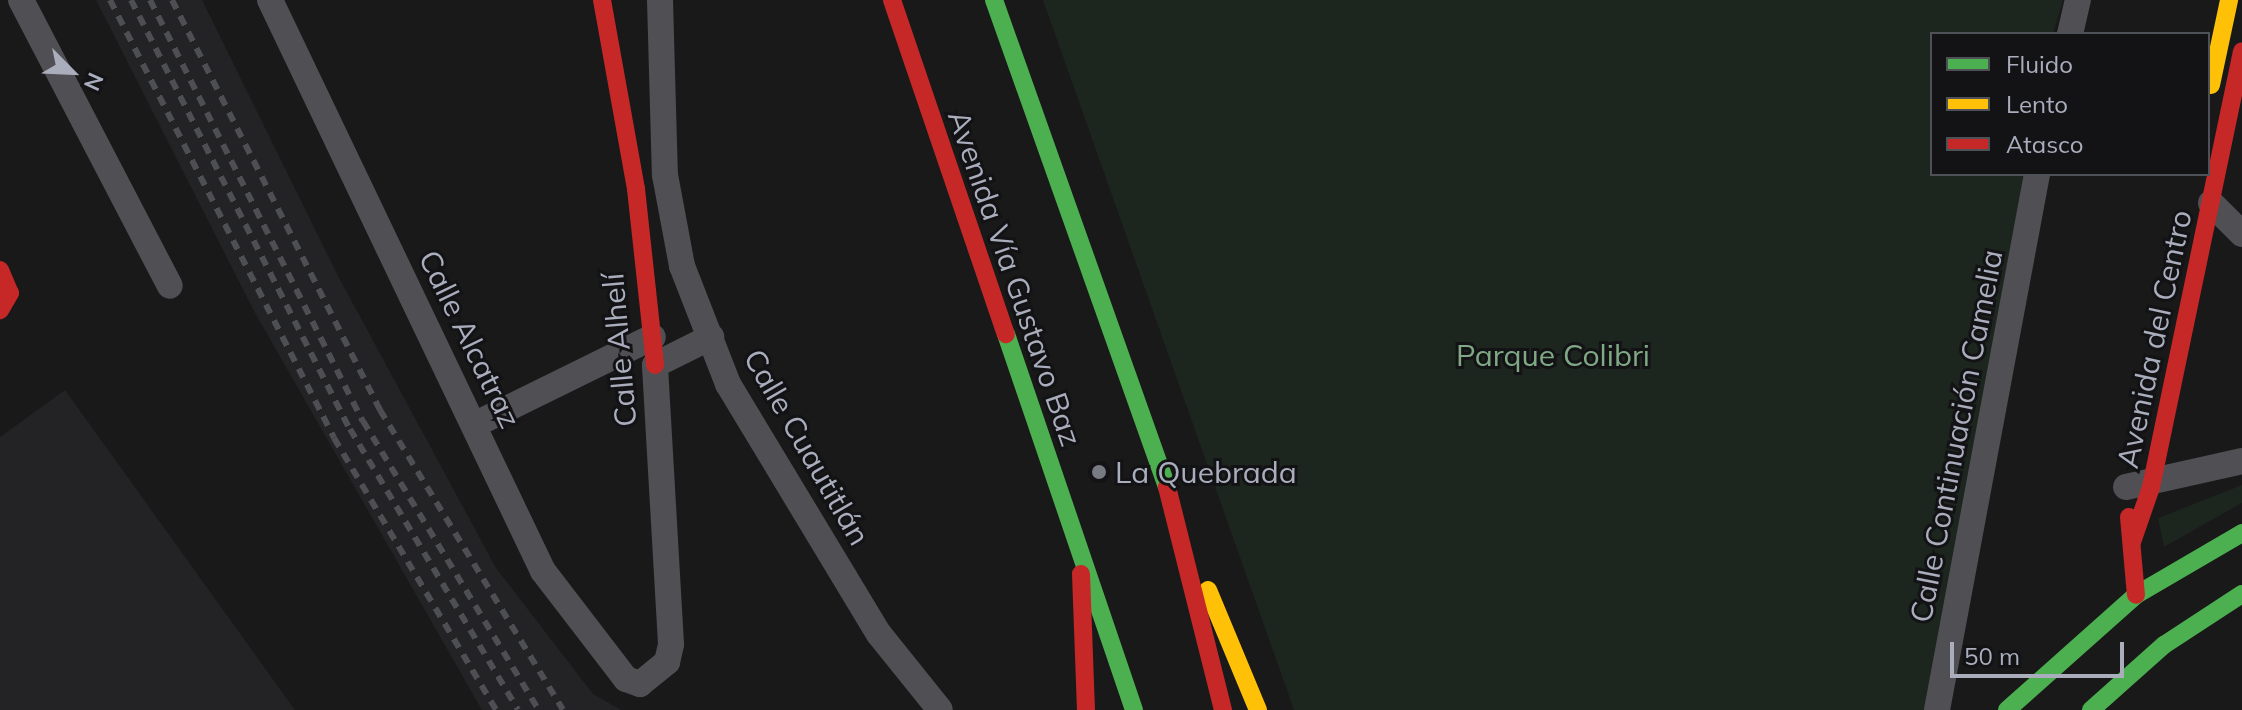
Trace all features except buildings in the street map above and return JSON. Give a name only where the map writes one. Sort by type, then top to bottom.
[{"type":"main road","name":"Calle Alhelí","points":[[602,0],[655,365]]},
{"type":"main road","name":"Avenida Vía Gustavo Baz","points":[[892,0],[1134,710]]},
{"type":"main road","points":[[994,0],[1182,529],[1258,710]]},
{"type":"main road","points":[[2210,89],[2229,0]]},
{"type":"main road","name":"Avenida del Centro","points":[[2136,595],[2132,542],[2138,487],[2211,203],[2242,51]]},
{"type":"main road","points":[[0,270],[5,301]]},
{"type":"main road","name":"Avenida del Centro","points":[[2132,457],[2138,487]]},
{"type":"main road","points":[[1182,529],[1223,710]]},
{"type":"main road","points":[[2007,710],[2136,595],[2242,533]]},
{"type":"main road","points":[[1081,560],[1086,710]]},
{"type":"main road","points":[[2091,710],[2164,645],[2242,594]]},
{"type":"street","points":[[21,0],[170,286]]},
{"type":"street","name":"Calle Alcatraz","points":[[270,0],[476,424],[543,571],[626,679],[640,684]]},
{"type":"street","name":"Calle Cuautitlán","points":[[660,0],[665,175],[682,266],[728,384],[879,634],[940,710]]},
{"type":"street","points":[[2070,32],[2078,0]]},
{"type":"street","name":"Calle Continuación Camelia","points":[[1937,710],[2037,176]]},
{"type":"street","points":[[2211,203],[2242,234]]},
{"type":"street","points":[[476,424],[653,337]]},
{"type":"street","points":[[655,365],[711,337]]},
{"type":"street","name":"Calle Alhelí","points":[[640,684],[667,662],[671,644],[655,365]]},
{"type":"street","points":[[2138,487],[2242,461]]},
{"type":"shaded area","points":[[96,0],[202,0],[337,274],[496,568],[593,694],[621,710],[482,710],[254,311]]},
{"type":"shaded area","points":[[65,390],[295,710],[0,710],[0,437]]},
{"type":"green space","name":"Parque Colibri","points":[[1043,0],[2063,0],[2054,32],[1930,32],[1930,176],[2029,176],[1935,710],[1294,710]]},
{"type":"green space","points":[[2242,485],[2242,503],[2164,547],[2158,518]]},
{"type":"railway","points":[[110,0],[334,438],[496,710]]},
{"type":"railway","points":[[131,0],[350,429],[518,710]]},
{"type":"railway","points":[[150,0],[363,421],[539,710]]},
{"type":"railway","points":[[172,0],[380,410],[563,710]]},
{"type":"traffic: fast","points":[[994,0],[1167,487]]},
{"type":"traffic: fast","points":[[1006,334],[1134,710]]},
{"type":"traffic: fast","points":[[2007,710],[2136,595],[2242,533]]},
{"type":"traffic: fast","points":[[2091,710],[2164,645],[2242,594]]},
{"type":"traffic: slow","points":[[2211,85],[2229,0]]},
{"type":"traffic: slow","points":[[1208,590],[1258,710]]},
{"type":"traffic: jam","points":[[602,0],[636,189],[655,365]]},
{"type":"traffic: jam","points":[[892,0],[1006,334]]},
{"type":"traffic: jam","points":[[2132,542],[2151,487],[2242,51]]},
{"type":"traffic: jam","points":[[0,270],[10,293],[0,310]]},
{"type":"traffic: jam","points":[[1167,487],[1223,710]]},
{"type":"traffic: jam","points":[[2129,517],[2136,595]]},
{"type":"traffic: jam","points":[[1081,574],[1086,710]]},
{"type":"place","name":"La Quebrada","points":[[1099,472]]}]
